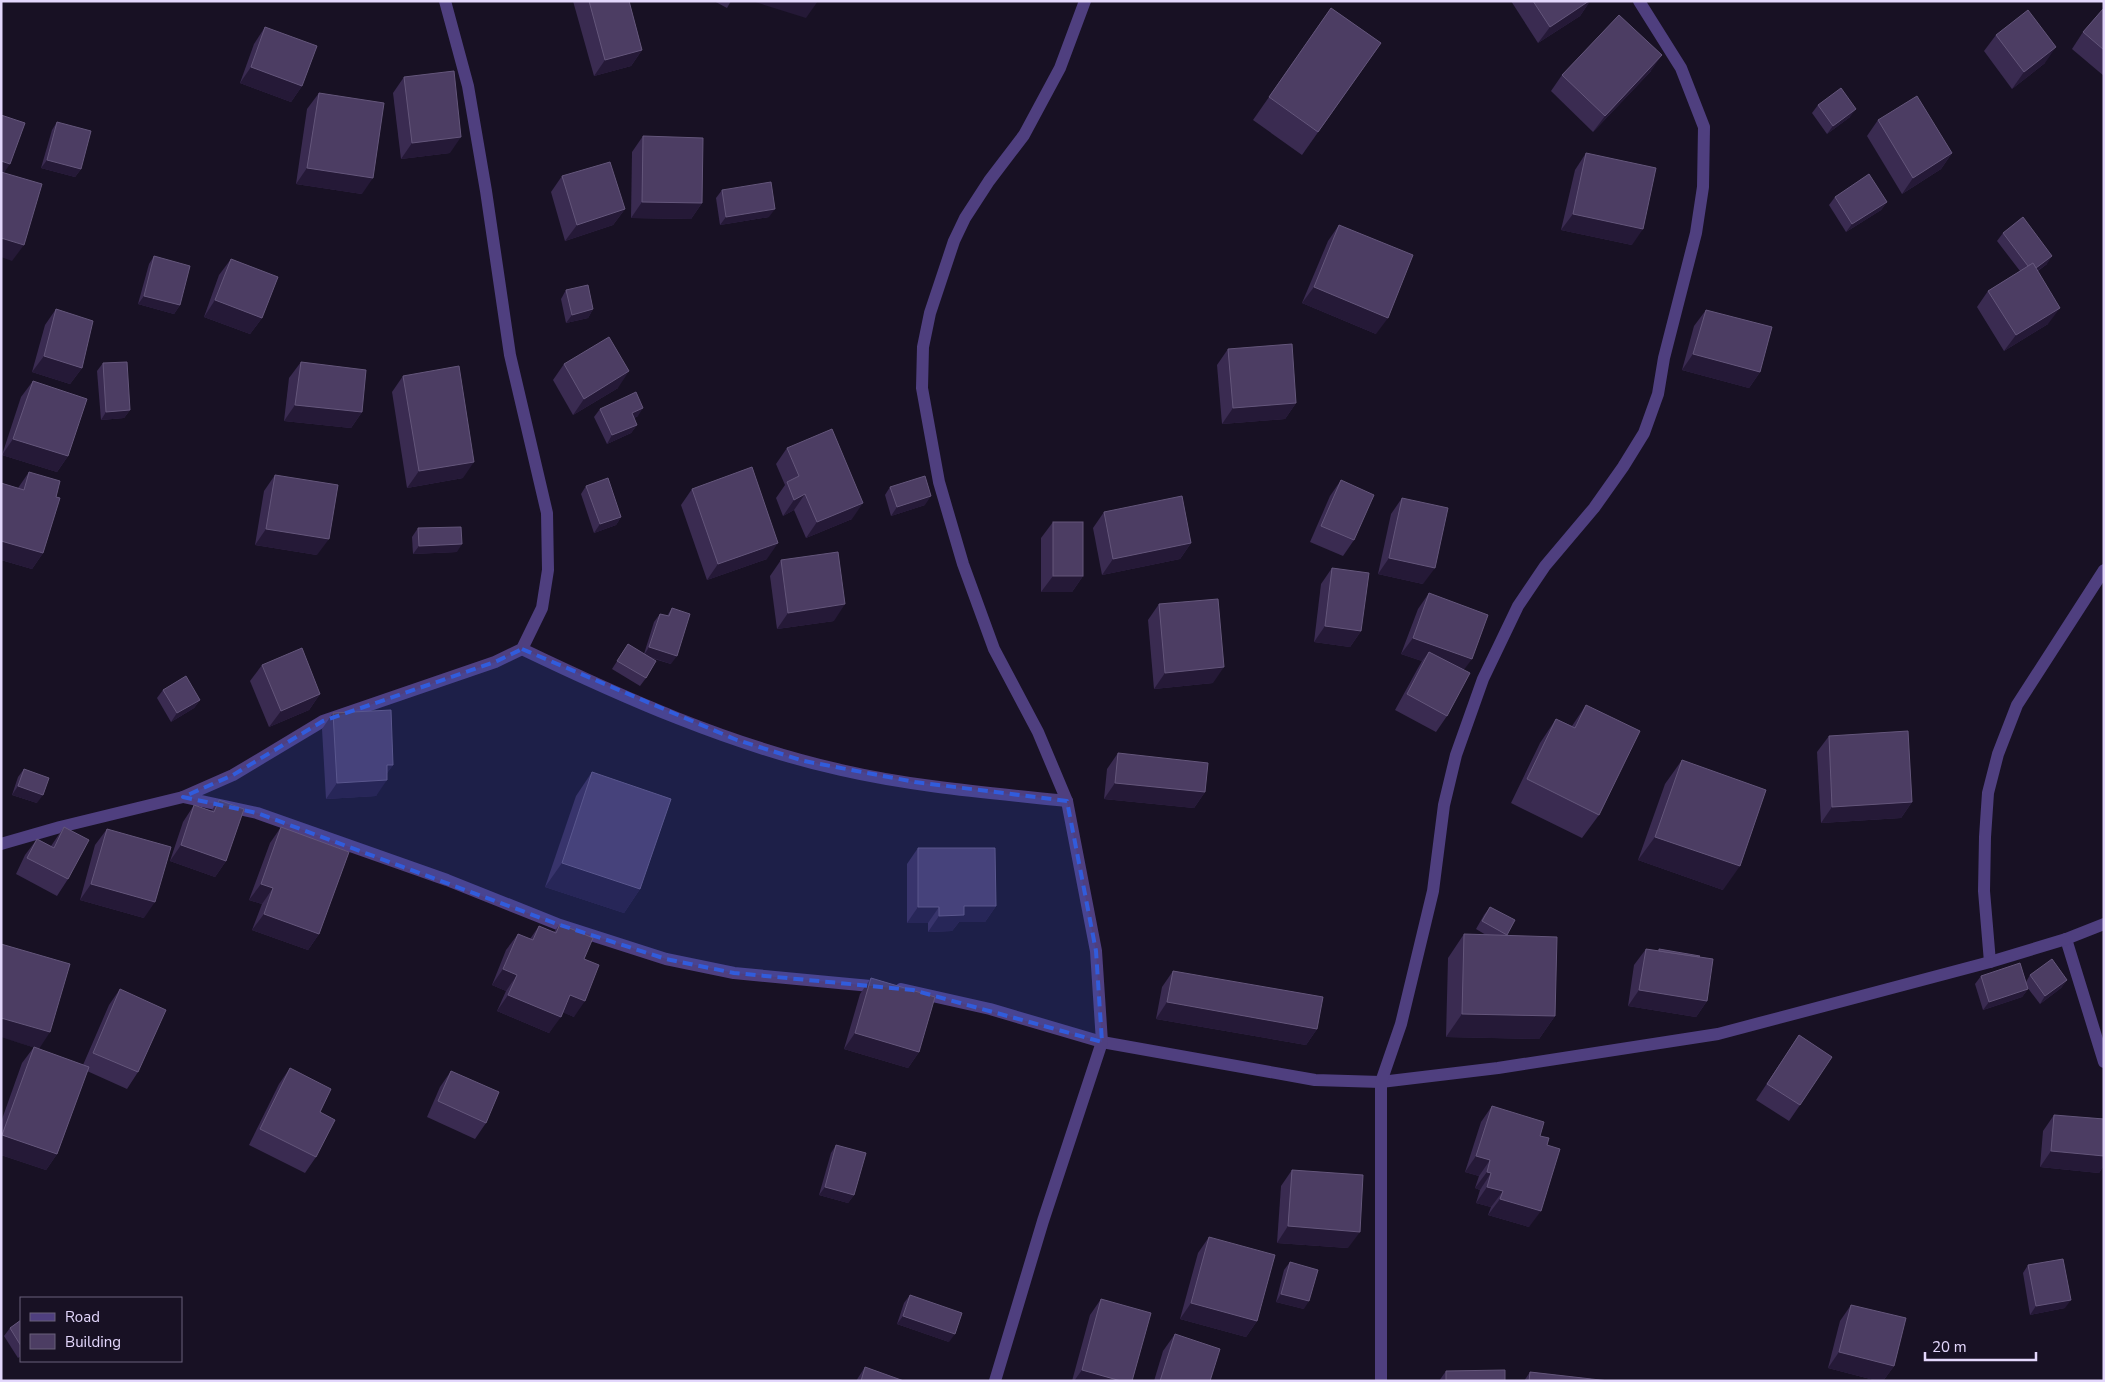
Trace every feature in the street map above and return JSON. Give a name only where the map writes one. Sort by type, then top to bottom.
[{"type":"street","points":[[1,844],[60,827],[183,797],[233,775],[323,720],[495,662],[522,649],[542,608],[548,570],[547,513],[510,355],[486,191],[468,86],[445,1]]},
{"type":"street","points":[[995,1381],[1102,1042],[1096,951],[1067,802],[1038,732],[994,650],[978,607],[939,482],[922,388],[923,348],[930,313],[954,242],[965,218],[1028,127],[1060,68],[1085,1]]},
{"type":"street","points":[[1382,1381],[1381,1082],[1401,1024],[1433,891],[1444,805],[1456,755],[1483,679],[1518,606],[1545,566],[1594,508],[1644,433],[1658,394],[1664,358],[1696,234],[1703,187],[1704,127],[1681,68],[1639,1]]},
{"type":"street","points":[[1990,962],[1984,890],[1985,837],[1988,792],[1998,754],[2017,705],[2104,570]]},
{"type":"street","points":[[522,649],[614,691],[736,740],[804,761],[843,770],[915,782],[1067,802]]},
{"type":"street","points":[[183,797],[276,819],[447,880],[560,925],[666,959],[734,973],[913,990],[990,1009],[1102,1042],[1315,1080],[1381,1082],[1498,1068],[1718,1034],[1990,962],[2066,939],[2104,924]]},
{"type":"street","points":[[2066,939],[2104,1062]]},
{"type":"highlighted area","points":[[522,649],[737,740],[804,761],[915,782],[1067,801],[1096,951],[1102,1042],[913,990],[734,973],[666,959],[560,925],[257,813],[183,797],[233,775],[323,721],[495,662]]},
{"type":"building","points":[[589,1],[629,1],[642,50],[605,60]]},
{"type":"building","points":[[1533,1],[1589,1],[1550,27]]},
{"type":"building","points":[[1331,8],[1381,43],[1318,132],[1269,97]]},
{"type":"building","points":[[2104,9],[2104,50],[2083,32]]},
{"type":"building","points":[[2028,10],[2056,47],[2024,72],[1996,35]]},
{"type":"building","points":[[1619,15],[1662,55],[1605,116],[1562,75]]},
{"type":"building","points":[[265,27],[317,46],[302,86],[251,67]]},
{"type":"building","points":[[454,71],[461,137],[412,143],[404,77]]},
{"type":"building","points":[[1841,88],[1856,109],[1833,126],[1818,105]]},
{"type":"building","points":[[319,93],[384,103],[373,178],[307,168]]},
{"type":"building","points":[[1917,96],[1952,153],[1913,178],[1878,120]]},
{"type":"building","points":[[1,115],[25,123],[10,164],[1,161]]},
{"type":"building","points":[[57,122],[91,131],[81,169],[47,160]]},
{"type":"building","points":[[643,136],[703,138],[702,203],[642,202]]},
{"type":"building","points":[[1586,153],[1656,168],[1643,229],[1573,214]]},
{"type":"building","points":[[610,162],[625,209],[577,225],[562,176]]},
{"type":"building","points":[[1,172],[42,184],[24,245],[1,238]]},
{"type":"building","points":[[1869,174],[1887,202],[1852,224],[1835,197]]},
{"type":"building","points":[[771,182],[775,209],[726,217],[722,190]]},
{"type":"building","points":[[2023,217],[2052,256],[2036,268],[2033,263],[2028,266],[2003,233]]},
{"type":"building","points":[[1339,225],[1413,255],[1388,318],[1314,287]]},
{"type":"building","points":[[154,256],[190,266],[180,305],[144,296]]},
{"type":"building","points":[[231,259],[278,277],[262,318],[215,300]]},
{"type":"building","points":[[2033,263],[2060,308],[2016,335],[1988,291]]},
{"type":"building","points":[[588,285],[593,309],[572,315],[566,290]]},
{"type":"building","points":[[56,309],[93,321],[82,368],[44,356]]},
{"type":"building","points":[[1706,310],[1772,327],[1760,372],[1693,354]]},
{"type":"building","points":[[609,337],[629,371],[584,399],[564,364]]},
{"type":"building","points":[[1292,344],[1296,403],[1233,408],[1228,349]]},
{"type":"building","points":[[127,362],[130,410],[106,412],[103,363]]},
{"type":"building","points":[[301,362],[366,370],[362,412],[295,405]]},
{"type":"building","points":[[459,366],[474,462],[419,471],[403,376]]},
{"type":"building","points":[[33,381],[87,399],[68,456],[13,439]]},
{"type":"building","points":[[636,392],[643,408],[632,413],[637,425],[612,435],[600,409]]},
{"type":"building","points":[[832,429],[863,503],[817,522],[805,494],[794,500],[787,482],[799,476],[787,448]]},
{"type":"building","points":[[752,467],[778,543],[718,564],[692,489]]},
{"type":"building","points":[[29,472],[60,481],[56,497],[60,498],[43,553],[1,541],[1,483],[24,490]]},
{"type":"building","points":[[275,475],[338,485],[329,539],[266,529]]},
{"type":"building","points":[[925,476],[931,496],[897,507],[890,487]]},
{"type":"building","points":[[608,478],[621,517],[600,524],[586,486]]},
{"type":"building","points":[[1341,480],[1374,495],[1354,540],[1321,526]]},
{"type":"building","points":[[1182,496],[1191,543],[1113,559],[1104,512]]},
{"type":"building","points":[[1402,498],[1448,508],[1435,568],[1389,558]]},
{"type":"building","points":[[1053,522],[1083,522],[1083,576],[1053,576]]},
{"type":"building","points":[[461,527],[462,544],[419,546],[418,528]]},
{"type":"building","points":[[838,552],[845,604],[788,613],[781,560]]},
{"type":"building","points":[[1332,568],[1369,573],[1361,631],[1325,626]]},
{"type":"building","points":[[1429,593],[1488,615],[1472,659],[1413,638]]},
{"type":"building","points":[[1218,599],[1224,667],[1165,673],[1159,604]]},
{"type":"building","points":[[672,608],[690,614],[677,656],[649,647],[660,614],[669,616]]},
{"type":"building","points":[[628,644],[656,661],[646,678],[617,661]]},
{"type":"building","points":[[302,648],[320,694],[281,711],[262,665]]},
{"type":"building","points":[[1429,652],[1470,673],[1447,716],[1407,694]]},
{"type":"building","points":[[186,676],[200,700],[177,713],[163,690]]},
{"type":"building","points":[[1586,705],[1640,731],[1599,815],[1527,779],[1556,719],[1575,728]]},
{"type":"building","points":[[391,710],[393,765],[387,765],[387,780],[337,783],[333,713]]},
{"type":"building","points":[[1908,731],[1912,802],[1832,807],[1829,736]]},
{"type":"building","points":[[1118,753],[1208,763],[1205,792],[1115,783]]},
{"type":"building","points":[[1682,760],[1766,790],[1740,866],[1655,837]]},
{"type":"building","points":[[24,769],[49,778],[43,795],[18,786]]},
{"type":"building","points":[[592,772],[671,799],[640,889],[562,863]]},
{"type":"building","points":[[219,800],[244,809],[226,861],[181,845],[194,805],[214,812]]},
{"type":"building","points":[[64,827],[89,840],[68,879],[27,858],[37,839],[54,848]]},
{"type":"building","points":[[281,827],[349,852],[319,934],[264,914],[273,888],[261,884]]},
{"type":"building","points":[[107,829],[171,847],[155,902],[91,884]]},
{"type":"building","points":[[918,848],[995,848],[996,906],[964,906],[964,915],[939,916],[939,907],[918,907]]},
{"type":"building","points":[[1490,907],[1515,920],[1507,935],[1482,921]]},
{"type":"building","points":[[560,924],[593,938],[584,959],[599,965],[585,1001],[570,995],[561,1017],[508,995],[517,975],[503,969],[518,934],[533,940],[539,926],[556,933]]},
{"type":"building","points":[[1464,934],[1557,937],[1555,1016],[1462,1014]]},
{"type":"building","points":[[1,944],[70,964],[50,1032],[1,1018]]},
{"type":"building","points":[[1646,949],[1713,959],[1707,1001],[1639,990]]},
{"type":"building","points":[[1659,949],[1700,956],[1659,951]]},
{"type":"building","points":[[2052,959],[2067,980],[2045,996],[2030,975]]},
{"type":"building","points":[[2020,963],[2028,989],[1989,1002],[1981,976]]},
{"type":"building","points":[[1173,971],[1323,997],[1317,1029],[1167,1002]]},
{"type":"building","points":[[871,978],[935,997],[919,1052],[855,1033]]},
{"type":"building","points":[[120,989],[166,1010],[138,1072],[93,1053]]},
{"type":"building","points":[[1799,1035],[1832,1057],[1800,1105],[1767,1084]]},
{"type":"building","points":[[34,1047],[89,1067],[57,1154],[2,1135]]},
{"type":"building","points":[[290,1068],[331,1089],[320,1112],[335,1120],[316,1157],[260,1129]]},
{"type":"building","points":[[451,1071],[499,1092],[486,1123],[438,1101]]},
{"type":"building","points":[[1492,1106],[1544,1122],[1540,1136],[1549,1138],[1547,1145],[1560,1149],[1541,1211],[1500,1199],[1503,1191],[1487,1187],[1491,1173],[1487,1172],[1490,1160],[1476,1156]]},
{"type":"building","points":[[2054,1115],[2104,1119],[2104,1156],[2051,1151]]},
{"type":"building","points":[[836,1145],[866,1153],[854,1195],[825,1187]]},
{"type":"building","points":[[1292,1170],[1363,1175],[1360,1232],[1288,1226]]},
{"type":"building","points":[[1209,1237],[1275,1255],[1257,1321],[1191,1303]]},
{"type":"building","points":[[2063,1259],[2071,1300],[2036,1306],[2028,1265]]},
{"type":"building","points":[[1290,1262],[1318,1270],[1309,1301],[1281,1294]]},
{"type":"building","points":[[910,1295],[962,1313],[955,1334],[903,1316]]},
{"type":"building","points":[[1101,1299],[1151,1313],[1132,1381],[1121,1381],[1082,1370]]},
{"type":"building","points":[[1851,1305],[1906,1318],[1894,1366],[1839,1352]]},
{"type":"building","points":[[20,1321],[20,1344],[10,1328]]},
{"type":"building","points":[[1175,1334],[1220,1349],[1210,1381],[1160,1381]]},
{"type":"building","points":[[865,1367],[904,1381],[861,1381]]},
{"type":"building","points":[[1505,1370],[1505,1381],[1446,1381],[1446,1371]]},
{"type":"building","points":[[1530,1372],[1609,1381],[1529,1381]]}]
